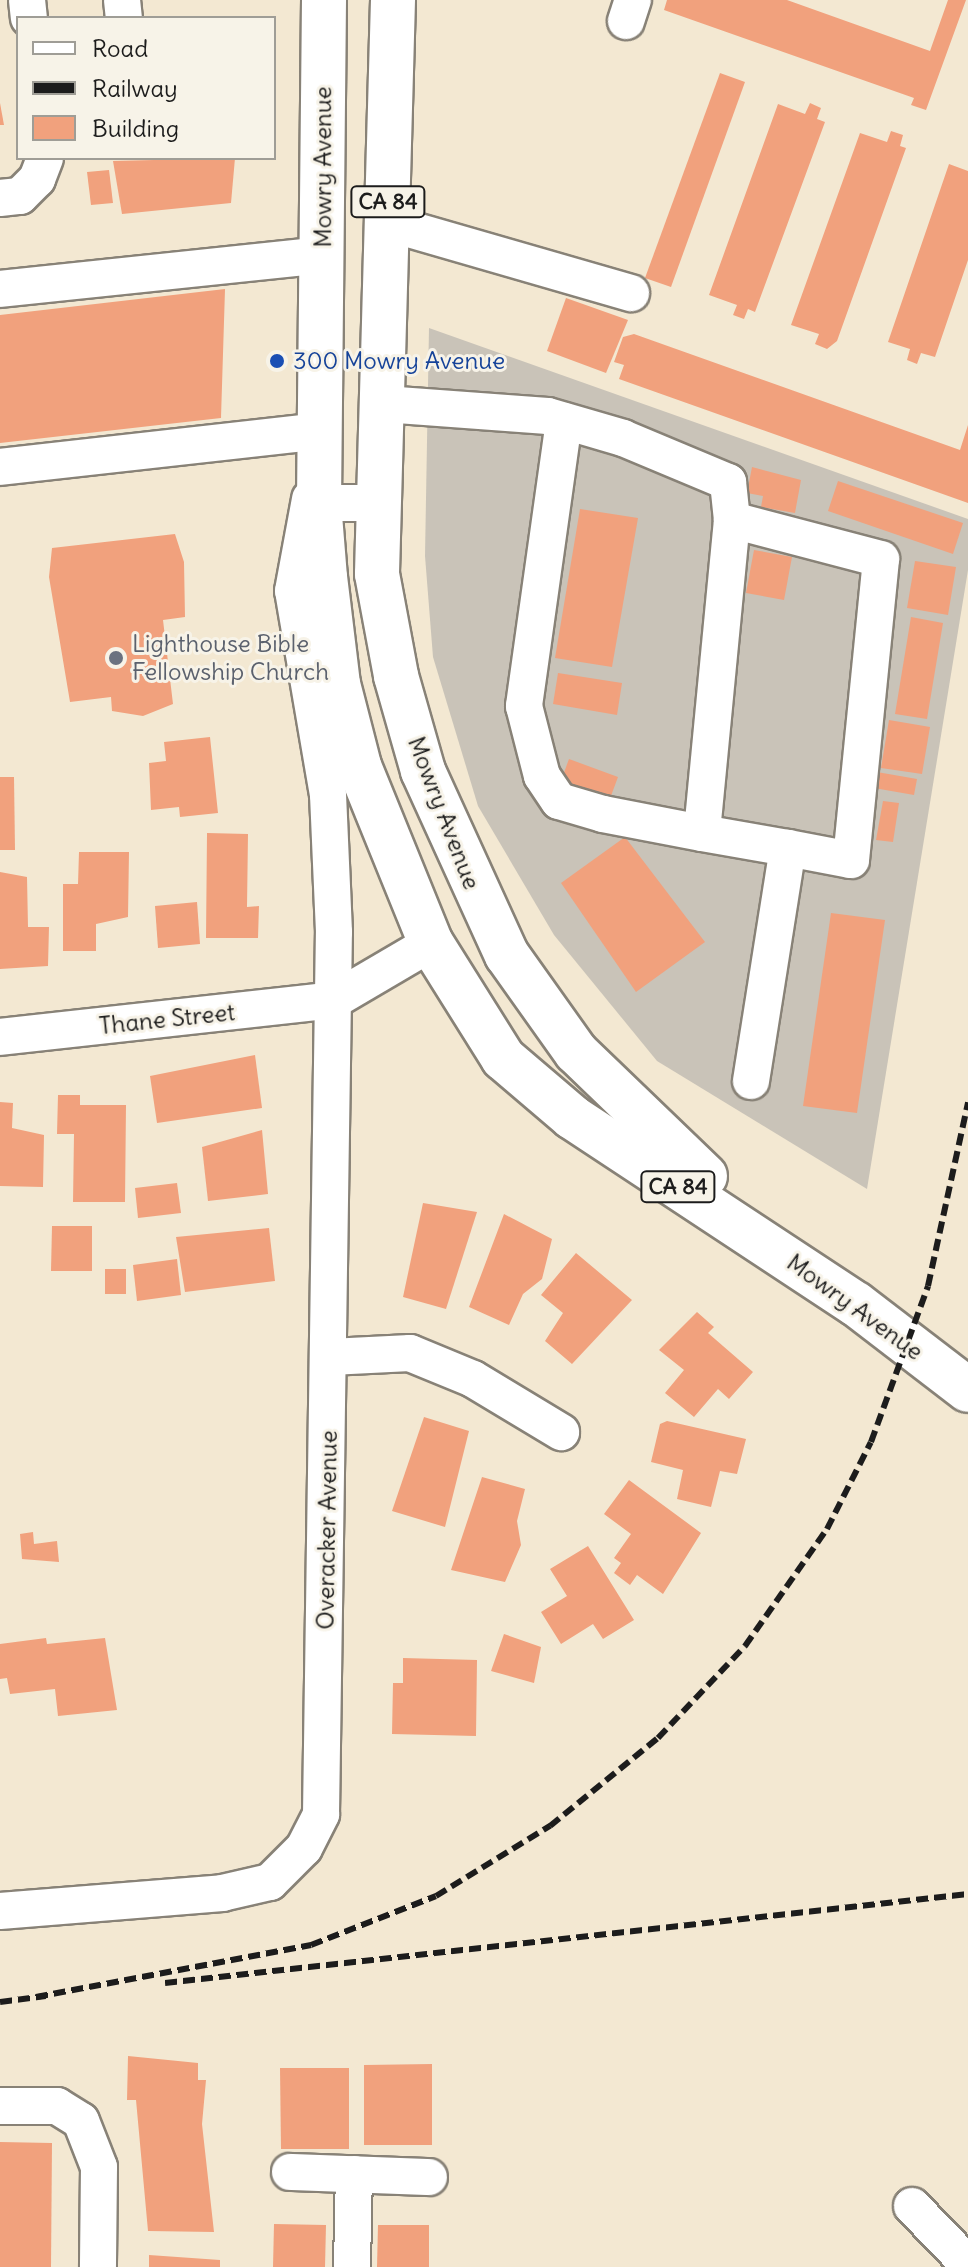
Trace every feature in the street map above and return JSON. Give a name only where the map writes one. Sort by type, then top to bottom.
[{"type":"main road","name":"Mowry Avenue","points":[[324,0],[320,490],[338,684],[359,766],[431,943],[503,1058],[572,1117],[856,1304],[968,1390]]},
{"type":"main road","name":"Mowry Avenue","points":[[393,0],[377,574],[423,771],[478,900],[538,1003],[670,1147],[968,1362]]},
{"type":"main road","points":[[321,412],[384,404]]},
{"type":"main road","points":[[423,771],[438,875],[431,943]]},
{"type":"main road","points":[[431,943],[444,935],[461,944],[565,1070],[670,1147]]},
{"type":"street","points":[[0,198],[20,196],[37,179],[44,160]]},
{"type":"street","points":[[388,223],[631,293]]},
{"type":"street","points":[[0,289],[322,255]]},
{"type":"street","points":[[384,404],[564,421],[728,482],[732,520],[702,833]]},
{"type":"street","points":[[0,467],[321,412]]},
{"type":"street","points":[[564,421],[524,706],[542,776],[559,801],[702,833],[851,860],[881,559],[732,520]]},
{"type":"street","points":[[320,490],[380,503]]},
{"type":"street","name":"Mowry Avenue","points":[[320,490],[293,591],[328,795],[334,1000]]},
{"type":"street","points":[[751,1081],[788,848]]},
{"type":"street","points":[[334,1000],[431,943]]},
{"type":"street","name":"Thane Street","points":[[0,1037],[334,1000]]},
{"type":"street","name":"Overacker Avenue","points":[[0,1911],[222,1893],[270,1882],[304,1848],[321,1814],[334,1000]]},
{"type":"street","points":[[330,1357],[410,1353],[473,1379],[561,1432]]},
{"type":"street","points":[[0,2106],[57,2106],[81,2121],[99,2167],[98,2267]]},
{"type":"street","points":[[290,2172],[429,2177]]},
{"type":"street","points":[[352,2267],[354,2174]]},
{"type":"street","points":[[912,2206],[968,2264]]},
{"type":"shaded area","points":[[429,328],[968,519],[968,570],[867,1189],[657,1061],[554,935],[478,806],[433,657],[425,556]]},
{"type":"building","points":[[667,0],[787,0],[930,51],[948,0],[966,0],[926,110],[911,105],[914,98],[664,10]]},
{"type":"building","points":[[720,73],[745,82],[671,287],[645,278]]},
{"type":"building","points":[[0,103],[4,125],[0,125]]},
{"type":"building","points":[[810,103],[821,108],[817,119],[825,122],[755,312],[748,309],[744,319],[733,315],[737,305],[709,295],[778,104],[805,114]]},
{"type":"building","points":[[891,131],[903,135],[900,146],[906,148],[837,341],[827,349],[815,344],[819,334],[791,325],[860,133],[887,142]]},
{"type":"building","points":[[235,160],[231,203],[122,214],[113,161]]},
{"type":"building","points":[[949,164],[968,171],[968,260],[935,357],[921,353],[917,364],[907,360],[910,349],[888,342]]},
{"type":"building","points":[[109,170],[113,203],[91,205],[87,172]]},
{"type":"building","points":[[225,289],[221,418],[0,443],[0,315]]},
{"type":"building","points":[[566,298],[628,320],[606,373],[547,351]]},
{"type":"building","points":[[634,334],[960,450],[968,425],[968,503],[619,379],[624,365],[614,362],[623,337]]},
{"type":"building","points":[[752,467],[801,480],[795,513],[761,507],[763,496],[747,493]]},
{"type":"building","points":[[838,481],[963,523],[953,554],[828,511]]},
{"type":"building","points":[[580,509],[638,518],[612,667],[555,658]]},
{"type":"building","name":"Lighthouse Bible Fellowship Church","points":[[175,534],[184,562],[185,617],[163,620],[173,704],[143,716],[112,711],[111,697],[70,702],[49,577],[52,548]]},
{"type":"building","points":[[754,550],[792,557],[784,600],[746,593]]},
{"type":"building","points":[[915,561],[956,567],[948,615],[907,608]]},
{"type":"building","points":[[911,617],[943,623],[927,719],[895,714]]},
{"type":"building","points":[[558,673],[622,683],[617,715],[553,704]]},
{"type":"building","points":[[889,720],[930,727],[922,774],[881,768]]},
{"type":"building","points":[[210,737],[218,813],[180,817],[179,807],[151,810],[149,763],[166,761],[164,742]]},
{"type":"building","points":[[569,759],[618,777],[608,804],[559,786]]},
{"type":"building","points":[[877,772],[917,779],[914,795],[874,788]]},
{"type":"building","points":[[0,777],[14,777],[15,850],[0,850]]},
{"type":"building","points":[[883,801],[899,803],[893,842],[876,840]]},
{"type":"building","points":[[207,833],[248,834],[247,907],[259,906],[258,938],[206,938]]},
{"type":"building","points":[[625,837],[705,942],[636,992],[561,883]]},
{"type":"building","points":[[79,852],[129,852],[128,917],[96,924],[96,951],[63,951],[63,884],[78,884]]},
{"type":"building","points":[[0,872],[27,877],[28,927],[49,927],[48,966],[0,969]]},
{"type":"building","points":[[197,902],[200,944],[158,948],[155,906]]},
{"type":"building","points":[[831,913],[885,920],[857,1113],[803,1106]]},
{"type":"building","points":[[255,1055],[262,1108],[157,1123],[150,1076]]},
{"type":"building","points":[[58,1095],[80,1095],[80,1105],[126,1105],[125,1202],[73,1202],[74,1134],[57,1134]]},
{"type":"building","points":[[0,1102],[13,1103],[12,1128],[44,1135],[43,1187],[0,1186]]},
{"type":"building","points":[[262,1130],[268,1194],[208,1201],[202,1147]]},
{"type":"building","points":[[177,1183],[181,1213],[138,1218],[135,1188]]},
{"type":"building","points":[[423,1203],[477,1212],[446,1309],[403,1297]]},
{"type":"building","points":[[504,1214],[552,1239],[542,1279],[523,1294],[509,1325],[469,1307]]},
{"type":"building","points":[[52,1226],[92,1226],[92,1271],[51,1271]]},
{"type":"building","points":[[269,1228],[275,1281],[185,1292],[176,1237]]},
{"type":"building","points":[[576,1253],[632,1300],[572,1364],[545,1341],[563,1313],[541,1295]]},
{"type":"building","points":[[177,1259],[181,1295],[137,1301],[133,1265]]},
{"type":"building","points":[[105,1269],[126,1269],[126,1294],[105,1294]]},
{"type":"building","points":[[697,1312],[714,1327],[708,1333],[753,1372],[729,1399],[718,1389],[694,1417],[665,1393],[684,1370],[659,1350]]},
{"type":"building","points":[[424,1417],[469,1431],[445,1527],[392,1511]]},
{"type":"building","points":[[667,1421],[746,1439],[737,1474],[720,1471],[711,1507],[677,1499],[683,1470],[651,1462],[660,1424]]},
{"type":"building","points":[[482,1477],[525,1489],[517,1521],[521,1545],[505,1582],[451,1570]]},
{"type":"building","points":[[629,1480],[701,1533],[663,1594],[637,1575],[630,1585],[614,1573],[621,1563],[614,1558],[631,1534],[604,1514]]},
{"type":"building","points":[[33,1532],[34,1544],[57,1541],[59,1562],[22,1559],[20,1534]]},
{"type":"building","points":[[588,1546],[634,1620],[603,1639],[593,1624],[561,1644],[541,1612],[567,1596],[550,1569]]},
{"type":"building","points":[[504,1634],[541,1647],[534,1683],[491,1671]]},
{"type":"building","points":[[46,1638],[47,1644],[105,1638],[117,1710],[58,1716],[55,1689],[10,1694],[7,1678],[0,1679],[0,1644]]},
{"type":"building","points":[[403,1658],[477,1660],[476,1736],[392,1734],[393,1683],[403,1683]]},
{"type":"building","points":[[128,2056],[198,2063],[198,2080],[206,2080],[202,2124],[214,2232],[148,2231],[136,2100],[127,2100]]},
{"type":"building","points":[[432,2064],[432,2145],[364,2145],[364,2065]]},
{"type":"building","points":[[280,2068],[349,2068],[349,2149],[281,2149]]},
{"type":"building","points":[[0,2142],[52,2143],[51,2267],[0,2267]]},
{"type":"building","points":[[274,2224],[326,2225],[325,2267],[273,2267]]},
{"type":"building","points":[[378,2225],[429,2225],[429,2267],[377,2267]]},
{"type":"building","points":[[149,2255],[220,2260],[220,2267],[149,2267]]},
{"type":"railway","points":[[36,1997],[311,1945],[436,1896],[550,1826],[658,1738],[745,1646],[827,1529],[871,1442],[928,1286],[968,1102]]},
{"type":"railway","points":[[165,1983],[968,1894]]},
{"type":"railway","points":[[0,2002],[46,1996]]},
{"type":"place","name":"300 Mowry Avenue","points":[[277,361]]},
{"type":"place","name":"Lighthouse Bible Fellowship Church","points":[[116,658]]}]
